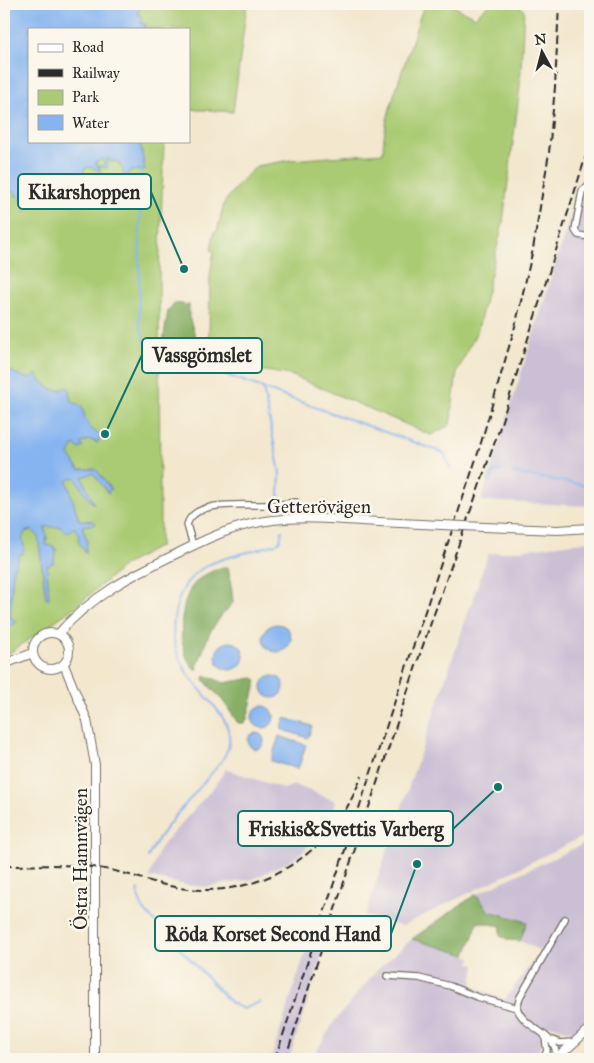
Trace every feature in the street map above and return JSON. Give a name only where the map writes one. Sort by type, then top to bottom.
[{"type":"street","points":[[590,185],[586,185],[582,191],[575,230],[578,235],[590,237]]},
{"type":"street","points":[[193,545],[189,535],[188,521],[194,514],[205,509],[225,505],[272,505],[296,502]]},
{"type":"street","name":"Getterövägen","points":[[58,634],[76,616],[128,576],[232,529],[274,520],[306,518],[557,530],[588,528]]},
{"type":"street","points":[[49,633],[58,634],[67,642],[70,650],[68,658],[64,665],[57,669],[44,669],[35,661],[32,653],[34,645],[38,638],[49,633]]},
{"type":"street","points":[[4,664],[32,653]]},
{"type":"street","name":"Östra Hamnvägen","points":[[64,665],[87,720],[95,765],[95,1059]]},
{"type":"street","points":[[565,919],[520,997],[517,1008],[522,1018],[546,1037],[565,1044],[578,1041]]},
{"type":"street","points":[[387,976],[419,978],[450,986],[508,1007],[517,1008]]},
{"type":"street","points":[[556,1059],[589,1031]]},
{"type":"street","points":[[543,1059],[547,1051],[546,1037]]},
{"type":"street","points":[[553,1040],[556,1048],[556,1059]]},
{"type":"street","points":[[566,1059],[578,1041]]},
{"type":"street","points":[[543,1059],[551,1057],[556,1059]]},
{"type":"shaded area","points":[[582,179],[590,179],[590,506],[481,501]]},
{"type":"shaded area","points":[[590,541],[590,833],[402,926],[365,916],[488,554]]},
{"type":"shaded area","points":[[226,769],[284,789],[294,785],[336,801],[325,831],[294,859],[253,879],[205,887],[185,885],[149,877],[160,848],[212,789]]},
{"type":"shaded area","points":[[590,841],[590,1016],[573,1032],[550,1025],[535,1059],[312,1059],[334,1022],[378,969],[412,939],[471,957],[470,963],[475,965],[472,986],[504,1000],[541,951],[520,941],[527,922],[489,911],[476,894]]},
{"type":"shaded area","points":[[307,947],[323,952],[289,1059],[271,1059]]},
{"type":"green space","points":[[4,4],[247,4],[233,112],[190,109],[190,28],[28,28],[28,142],[164,142],[159,276],[160,546],[125,565],[75,607],[4,657]]},
{"type":"green space","points":[[449,4],[475,17],[489,4],[516,4],[524,10],[520,86],[503,222],[478,329],[457,372],[450,425],[431,435],[291,375],[202,361],[209,339],[210,275],[214,251],[211,250],[214,232],[217,231],[224,203],[241,181],[257,166],[291,160],[383,153],[383,143],[392,101],[424,5]]},
{"type":"green space","points":[[174,303],[189,305],[189,317],[197,341],[192,350],[169,346],[163,342],[168,311]]},
{"type":"green space","points":[[223,567],[228,567],[233,603],[221,616],[209,634],[196,670],[185,653],[182,642],[184,607],[191,588],[197,581]]},
{"type":"green space","points":[[205,675],[224,683],[253,678],[257,680],[247,719],[244,723],[238,723],[223,701],[204,680]]},
{"type":"green space","points":[[476,894],[489,911],[527,922],[520,941],[509,940],[500,936],[501,926],[478,922],[466,955],[412,939]]},
{"type":"water","points":[[4,4],[140,4],[138,14],[142,17],[141,24],[146,24],[144,28],[28,28],[28,142],[140,142],[145,170],[129,171],[127,180],[129,188],[126,188],[123,170],[117,161],[111,162],[108,158],[107,168],[98,167],[101,172],[91,167],[85,168],[82,175],[70,180],[68,176],[63,177],[57,183],[58,179],[54,178],[44,188],[43,196],[36,189],[23,194],[25,213],[23,202],[15,196],[15,192],[4,190]],"holes":[[[104,159],[104,165],[98,167],[95,162]]]},
{"type":"water","points":[[4,370],[27,378],[31,378],[36,374],[49,388],[58,390],[67,387],[70,389],[69,395],[73,402],[82,406],[89,426],[100,434],[98,443],[91,440],[81,443],[83,447],[80,449],[74,445],[69,454],[79,470],[96,469],[111,489],[108,493],[93,473],[82,477],[94,504],[89,500],[75,477],[67,481],[79,520],[94,521],[96,524],[82,526],[87,540],[86,554],[78,541],[79,536],[74,527],[69,532],[64,532],[61,527],[45,527],[46,545],[54,546],[54,550],[57,549],[53,563],[47,566],[49,599],[46,599],[38,536],[32,530],[25,532],[22,539],[24,546],[23,554],[20,554],[13,570],[10,617],[17,622],[8,628],[4,624]]},
{"type":"water","points":[[277,624],[287,628],[291,638],[287,648],[277,652],[267,648],[263,638],[267,628]]},
{"type":"water","points":[[230,642],[240,646],[244,656],[240,666],[230,670],[220,666],[216,656],[220,646]]},
{"type":"water","points":[[273,676],[281,679],[284,687],[281,695],[273,698],[265,695],[262,687],[265,679]]},
{"type":"water","points":[[263,706],[271,709],[274,717],[271,725],[263,728],[255,725],[252,717],[255,709]]},
{"type":"water","points":[[285,718],[312,726],[308,738],[281,729]]},
{"type":"water","points":[[253,733],[259,733],[264,738],[262,747],[253,749],[248,744],[248,738]]},
{"type":"water","points":[[279,736],[306,745],[298,769],[271,761]]},
{"type":"waterway","points":[[140,171],[139,324],[147,347],[263,388],[280,473],[279,496]]},
{"type":"waterway","points":[[264,389],[444,453],[450,468]]},
{"type":"waterway","points":[[490,480],[494,472],[501,470]]},
{"type":"waterway","points":[[513,473],[590,486]]},
{"type":"waterway","points":[[148,857],[167,827],[220,764],[226,754],[229,743],[228,728],[221,714],[186,672],[178,654],[173,633],[176,608],[180,596],[189,580],[203,568],[220,560],[275,544],[280,541],[282,531]]},
{"type":"waterway","points":[[139,889],[138,896],[143,909],[231,1003],[243,1009],[260,1002]]},
{"type":"railway","points":[[275,1059],[478,453],[516,323],[533,249],[549,153],[555,87],[559,4]]},
{"type":"railway","points":[[285,1059],[421,651],[498,433],[590,143]]},
{"type":"railway","points":[[4,866],[87,866],[120,872],[170,886],[203,890],[225,889],[247,884],[268,877],[288,867],[306,855],[322,840],[345,812],[362,776]]},
{"type":"place","name":"Kikarshoppen","points":[[184,269]]},
{"type":"place","name":"Vassgömslet","points":[[105,434]]},
{"type":"place","name":"Friskis&Svettis Varberg","points":[[498,787]]},
{"type":"place","name":"Röda Korset Second Hand","points":[[417,864]]}]
